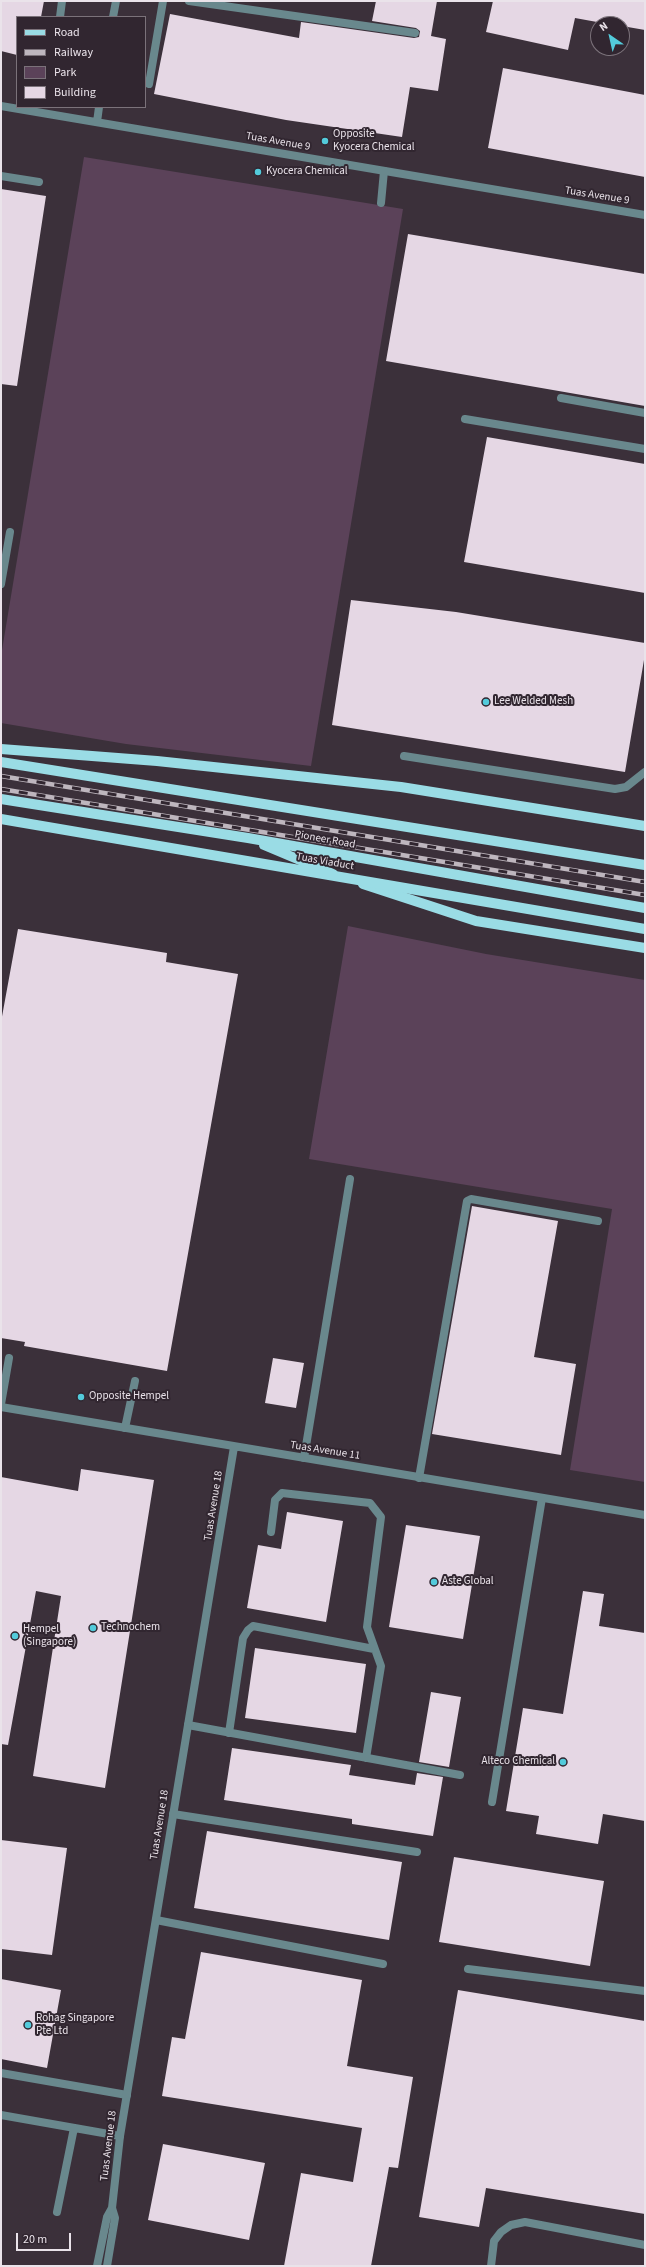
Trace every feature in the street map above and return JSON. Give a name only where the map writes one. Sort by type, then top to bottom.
[{"type":"main road","points":[[1,749],[157,761],[401,787],[645,826]]},
{"type":"main road","points":[[1,762],[645,865]]},
{"type":"main road","name":"Pioneer Road","points":[[1,799],[248,838],[645,908]]},
{"type":"main road","name":"Tuas Viaduct","points":[[1,819],[645,929]]},
{"type":"main road","points":[[248,838],[336,875],[476,921],[645,948]]},
{"type":"street","points":[[60,16],[62,1]]},
{"type":"street","points":[[113,16],[116,1]]},
{"type":"street","points":[[149,84],[163,1]]},
{"type":"street","points":[[189,1],[415,33]]},
{"type":"street","name":"Tuas Avenue 9","points":[[1,106],[645,215]]},
{"type":"street","points":[[96,122],[99,108]]},
{"type":"street","points":[[381,203],[384,172]]},
{"type":"street","points":[[1,176],[40,182]]},
{"type":"street","points":[[561,398],[645,413]]},
{"type":"street","points":[[465,419],[645,449]]},
{"type":"street","points":[[1,584],[10,532]]},
{"type":"street","points":[[404,756],[615,789],[626,787],[645,772]]},
{"type":"street","points":[[304,1458],[350,1178]]},
{"type":"street","points":[[419,1478],[467,1201],[471,1199],[598,1220]]},
{"type":"street","points":[[1,1404],[9,1358]]},
{"type":"street","points":[[125,1428],[135,1382]]},
{"type":"street","name":"Tuas Avenue 11","points":[[1,1407],[645,1515]]},
{"type":"street","name":"Tuas Avenue 18","points":[[97,2266],[107,2217],[112,2208],[120,2136],[234,1447]]},
{"type":"street","points":[[272,1532],[275,1500],[282,1493],[370,1502],[381,1517],[366,1627],[381,1666],[366,1758]]},
{"type":"street","points":[[492,1802],[542,1498]]},
{"type":"street","points":[[229,1733],[244,1638],[248,1630],[253,1626],[374,1649]]},
{"type":"street","points":[[188,1725],[460,1775]]},
{"type":"street","points":[[173,1814],[417,1852]]},
{"type":"street","points":[[156,1920],[383,1964]]},
{"type":"street","points":[[468,1969],[645,1991]]},
{"type":"street","points":[[1,2073],[127,2095]]},
{"type":"street","points":[[1,2116],[120,2136]]},
{"type":"street","points":[[57,2212],[74,2128]]},
{"type":"street","name":"Tuas Avenue 18","points":[[107,2266],[115,2218],[112,2208]]},
{"type":"street","points":[[491,2266],[494,2241],[501,2232],[511,2225],[525,2222],[645,2245]]},
{"type":"green space","points":[[84,157],[403,209],[311,766],[126,744],[1,723],[1,656]]},
{"type":"green space","points":[[348,926],[486,954],[645,980],[645,1482],[570,1470],[612,1209],[309,1159]]},
{"type":"building","points":[[1,1],[44,1],[41,16],[16,16],[16,55],[1,51]]},
{"type":"building","points":[[376,1],[437,1],[431,36],[446,39],[438,91],[410,87],[402,137],[286,120],[154,94],[170,14],[299,38],[301,22],[414,38],[419,37],[420,31],[416,28],[372,21]]},
{"type":"building","points":[[493,1],[645,1],[645,30],[630,27],[630,16],[590,16],[590,21],[575,18],[568,50],[486,32]]},
{"type":"building","points":[[503,68],[645,95],[645,177],[488,148]]},
{"type":"building","points":[[1,189],[46,196],[17,386],[1,384]]},
{"type":"building","points":[[408,234],[645,274],[645,406],[386,361]]},
{"type":"building","points":[[487,437],[645,464],[645,593],[464,562]]},
{"type":"building","name":"Lee Welded Mesh","points":[[351,600],[456,612],[645,643],[645,654],[625,772],[332,725]]},
{"type":"building","points":[[18,929],[167,953],[166,962],[238,974],[167,1371],[24,1346],[25,1342],[1,1338],[1,1022]]},
{"type":"building","points":[[472,1206],[558,1221],[534,1357],[576,1364],[561,1455],[432,1434]]},
{"type":"building","points":[[273,1358],[304,1363],[296,1408],[265,1403]]},
{"type":"building","name":"Technochem","points":[[81,1469],[154,1480],[105,1788],[33,1776],[61,1596],[36,1591],[8,1745],[1,1744],[1,1477],[78,1491]]},
{"type":"building","points":[[287,1512],[343,1521],[326,1622],[247,1608],[258,1545],[281,1549]]},
{"type":"building","name":"Aste Global","points":[[406,1525],[480,1536],[463,1639],[389,1627]]},
{"type":"building","name":"Alteco Chemical","points":[[583,1591],[604,1594],[599,1626],[645,1633],[645,1821],[603,1814],[598,1844],[536,1834],[539,1816],[506,1811],[523,1708],[563,1714]]},
{"type":"building","points":[[255,1648],[366,1664],[356,1733],[245,1718]]},
{"type":"building","points":[[431,1692],[461,1697],[449,1767],[419,1762]]},
{"type":"building","points":[[232,1748],[351,1765],[349,1775],[415,1785],[417,1773],[443,1777],[433,1836],[352,1824],[352,1819],[224,1800]]},
{"type":"building","points":[[207,1831],[402,1862],[389,1940],[194,1908]]},
{"type":"building","points":[[1,1840],[67,1848],[52,1955],[1,1949]]},
{"type":"building","points":[[454,1857],[604,1881],[590,1966],[439,1942]]},
{"type":"building","points":[[201,1952],[362,1980],[347,2066],[413,2077],[398,2168],[389,2167],[371,2266],[284,2266],[301,2173],[353,2182],[362,2128],[162,2096],[172,2037],[185,2039]]},
{"type":"building","name":"Rohag Singapore Pte Ltd","points":[[1,1979],[61,1990],[47,2068],[1,2059]]},
{"type":"building","points":[[458,1990],[645,2021],[645,2214],[486,2188],[479,2227],[419,2217]]},
{"type":"building","points":[[163,2144],[265,2163],[249,2240],[148,2220]]},
{"type":"railway","points":[[1,776],[645,882]]},
{"type":"railway","points":[[1,789],[645,895]]},
{"type":"place","name":"Opposite Kyocera Chemical","points":[[325,141]]},
{"type":"place","name":"Kyocera Chemical","points":[[258,172]]},
{"type":"place","name":"Lee Welded Mesh","points":[[486,702]]},
{"type":"place","name":"Opposite Hempel","points":[[81,1397]]},
{"type":"place","name":"Aste Global","points":[[434,1582]]},
{"type":"place","name":"Technochem","points":[[93,1628]]},
{"type":"place","name":"Hempel (Singapore)","points":[[15,1636]]},
{"type":"place","name":"Alteco Chemical","points":[[563,1762]]},
{"type":"place","name":"Rohag Singapore Pte Ltd","points":[[28,2025]]}]
